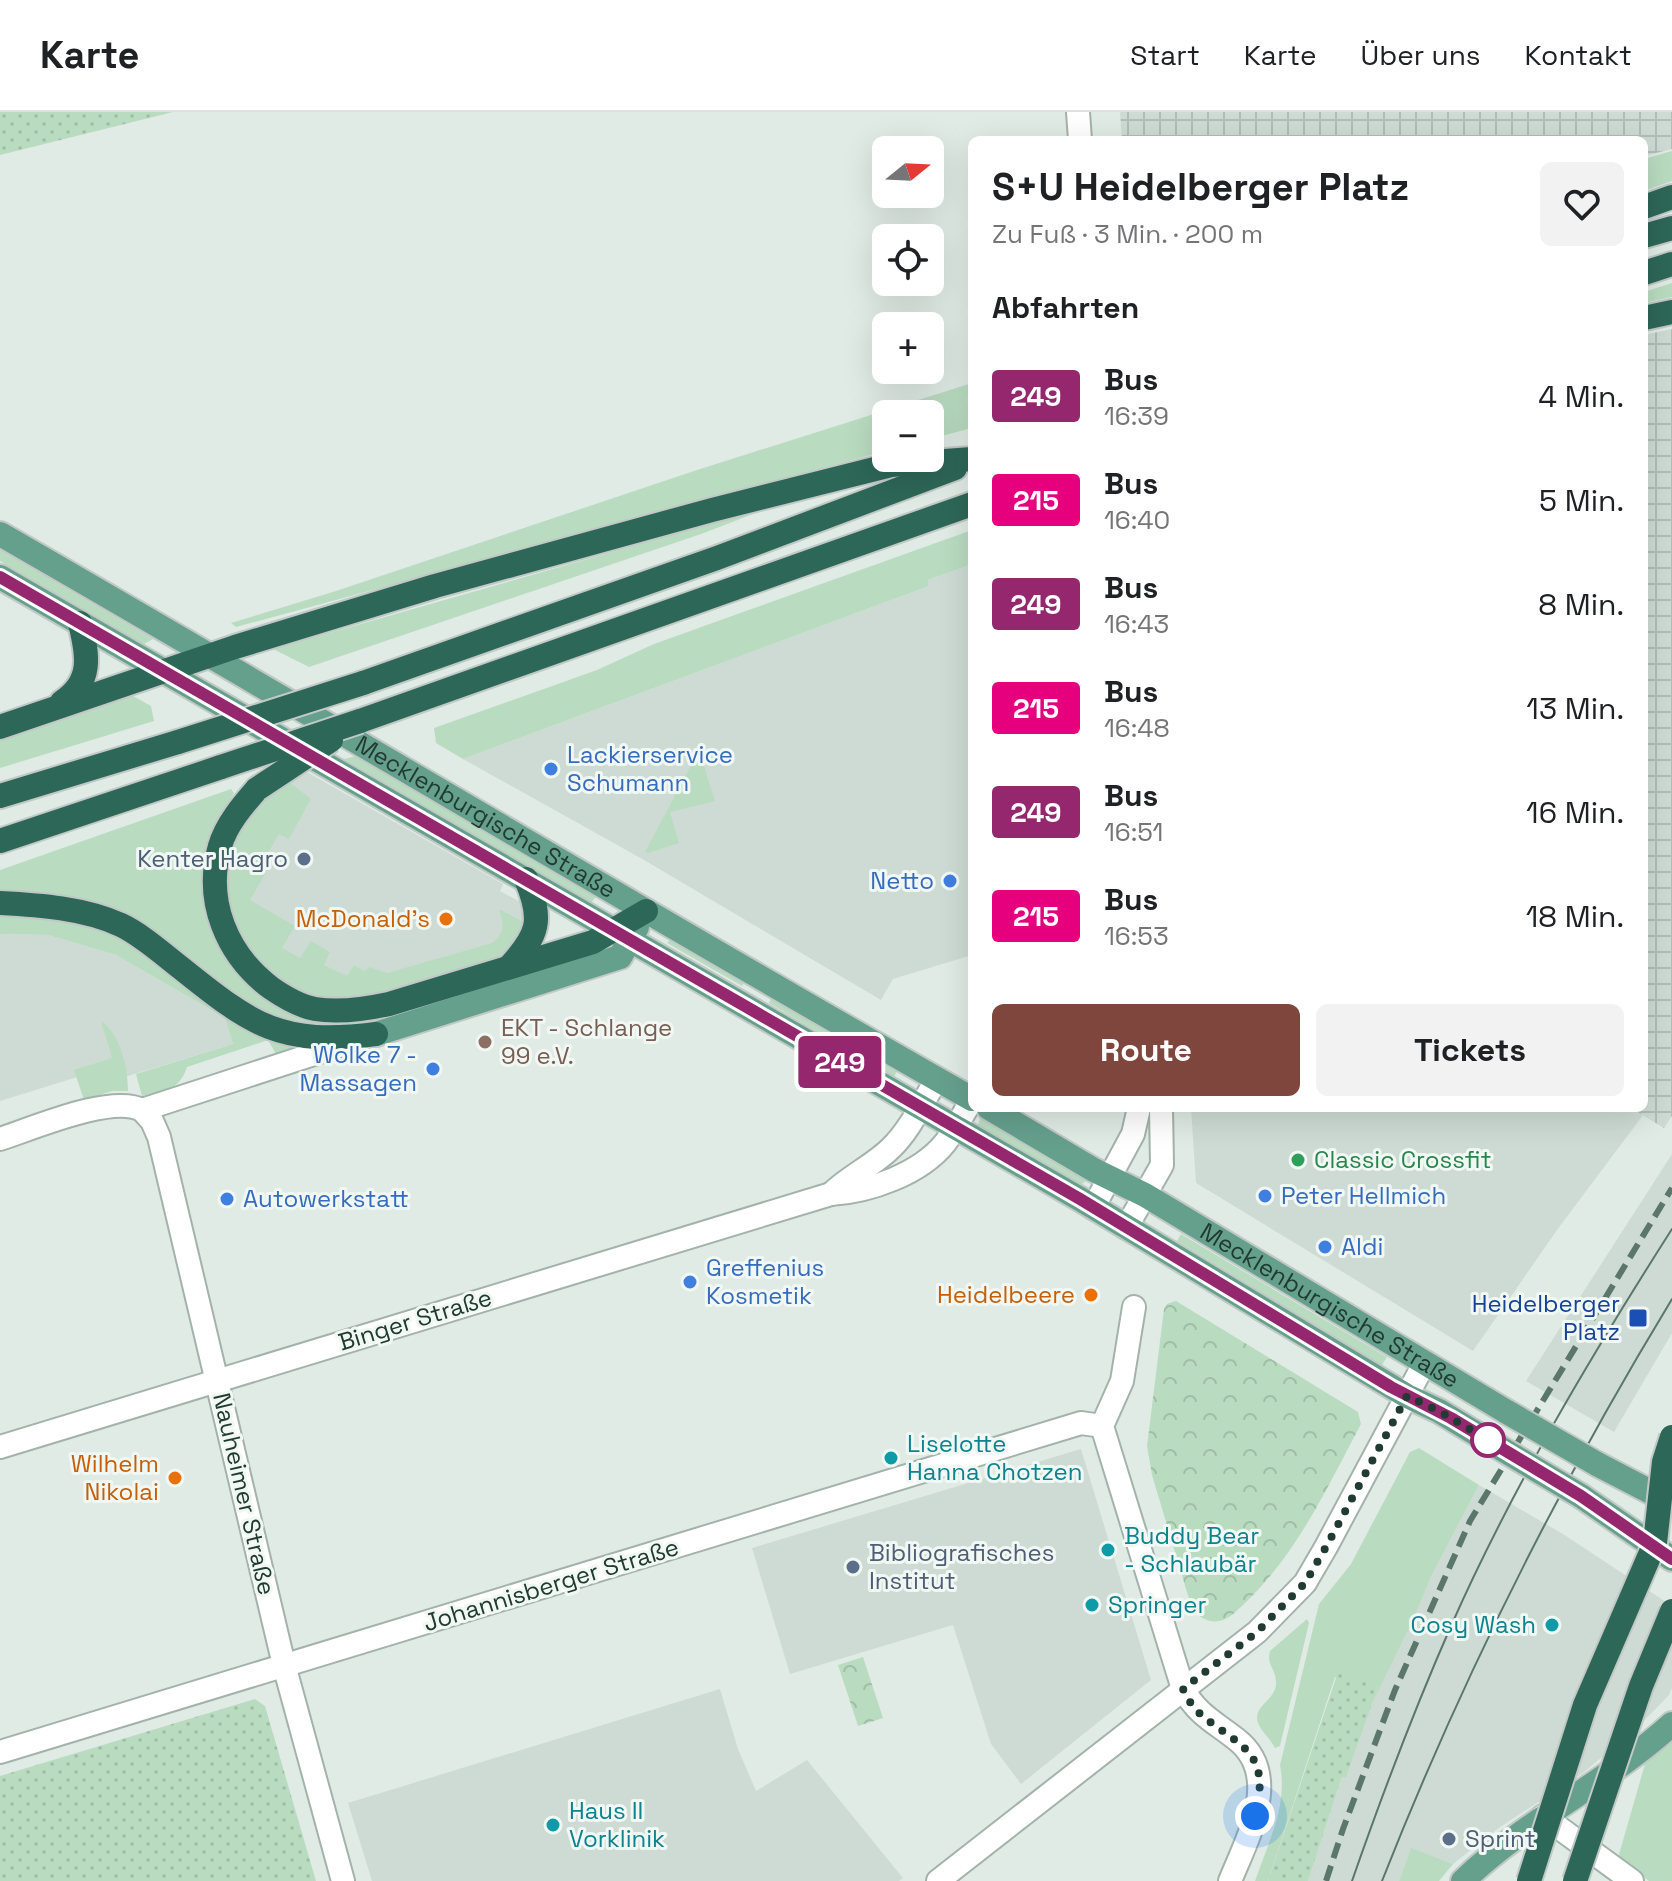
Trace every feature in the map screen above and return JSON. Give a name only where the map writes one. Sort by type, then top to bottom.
[{"type":"highway","points":[[1648,206],[1672,197]]},
{"type":"highway","points":[[1648,235],[1672,228]]},
{"type":"highway","points":[[1648,272],[1672,264]]},
{"type":"highway","points":[[1648,317],[1672,312]]},
{"type":"highway","points":[[0,727],[435,586],[712,510],[891,465],[968,460]]},
{"type":"highway","points":[[0,796],[363,683],[717,558],[968,462]]},
{"type":"highway","points":[[0,841],[402,708],[968,505]]},
{"type":"highway","points":[[51,710],[81,686],[86,673],[89,661],[80,623]]},
{"type":"highway","points":[[360,721],[257,789],[237,813],[220,845],[215,897],[225,933],[252,972],[287,999],[315,1009],[369,1009],[620,936],[646,911]]},
{"type":"highway","points":[[510,966],[531,942],[536,927],[533,897],[526,879]]},
{"type":"highway","points":[[0,903],[40,905],[121,925],[233,1009],[274,1030],[312,1039],[376,1034]]},
{"type":"highway","points":[[1663,1551],[1664,1462],[1672,1437]]},
{"type":"highway","points":[[1529,1881],[1585,1705],[1663,1551],[1672,1504]]},
{"type":"highway","points":[[1575,1881],[1641,1686],[1672,1611]]},
{"type":"main road","name":"Mecklenburgische Straße","points":[[0,534],[968,1097]]},
{"type":"main road","name":"Mecklenburgische Straße","points":[[0,577],[1093,1208],[1581,1496],[1663,1551]]},
{"type":"main road","points":[[195,689],[213,656]]},
{"type":"main road","points":[[376,1034],[620,957],[620,936]]},
{"type":"main road","points":[[747,1009],[764,979]]},
{"type":"main road","name":"Mecklenburgische Straße","points":[[996,1112],[1145,1195],[1507,1412],[1672,1504]]},
{"type":"main road","points":[[1463,1881],[1543,1816],[1640,1750],[1672,1724]]},
{"type":"street","points":[[1078,112],[1080,136]]},
{"type":"street","points":[[0,1139],[106,1105],[133,1105],[142,1110],[376,1034]]},
{"type":"street","name":"Binger Straße","points":[[831,1194],[844,1181],[890,1149],[937,1079]]},
{"type":"street","name":"Binger Straße","points":[[0,1447],[831,1194],[852,1193],[911,1170],[933,1155],[968,1106]]},
{"type":"street","name":"Nauheimer Straße","points":[[142,1110],[152,1121],[159,1137],[284,1665],[343,1881]]},
{"type":"street","points":[[1093,1208],[1133,1134],[1138,1112]]},
{"type":"street","points":[[1126,1228],[1162,1165],[1161,1112]]},
{"type":"street","points":[[1134,1307],[1122,1381],[1102,1426],[1183,1689],[1194,1709],[1240,1742],[1257,1768],[1259,1799],[1230,1881]]},
{"type":"street","points":[[938,1881],[1257,1632],[1305,1583],[1425,1362]]},
{"type":"street","name":"Johannisberger Straße","points":[[0,1752],[1081,1423],[1102,1426]]},
{"type":"street","points":[[1543,1816],[1632,1881]]},
{"type":"shaded area","points":[[1120,112],[1672,112],[1672,149],[1648,155],[1648,136],[1122,136]]},
{"type":"shaded area","points":[[1672,329],[1672,1116],[1664,1128],[1638,1112],[1648,1112],[1648,334]]},
{"type":"shaded area","points":[[968,565],[968,956],[893,979],[881,1000],[644,860],[463,759],[929,586],[928,580]]},
{"type":"shaded area","points":[[307,772],[503,884],[500,891],[522,903],[527,913],[527,931],[348,998],[321,996],[285,983],[234,924],[288,781]]},
{"type":"shaded area","points":[[0,934],[48,935],[116,955],[225,1018],[233,1044],[105,1083],[100,1070],[0,1101]]},
{"type":"shaded area","points":[[1191,1112],[1638,1112],[1643,1115],[1557,1230],[1473,1351],[1196,1183]]},
{"type":"shaded area","points":[[1672,1154],[1672,1333],[1614,1432],[1526,1381]]},
{"type":"shaded area","points":[[1081,1449],[1151,1680],[1021,1784],[991,1744],[953,1625],[790,1674],[752,1548]]},
{"type":"shaded area","points":[[1479,1485],[1563,1534],[1672,1606],[1672,1688],[1669,1695],[1641,1724],[1583,1773],[1500,1827],[1453,1864],[1411,1849],[1399,1881],[1308,1881],[1342,1777],[1346,1776],[1370,1708],[1431,1577]]},
{"type":"shaded area","points":[[720,1689],[738,1749],[756,1791],[807,1760],[903,1878],[899,1881],[372,1881],[348,1803]]},
{"type":"green space","points":[[0,112],[173,112],[0,155]]},
{"type":"green space","points":[[1672,151],[1672,181],[1648,190],[1648,158]]},
{"type":"green space","points":[[1672,283],[1672,297],[1648,302],[1648,291]]},
{"type":"green space","points":[[968,384],[968,429],[944,435],[944,400],[918,400]]},
{"type":"green space","points":[[872,415],[872,455],[236,627],[231,623]]},
{"type":"green space","points":[[776,505],[704,533],[309,667],[273,649]]},
{"type":"green space","points":[[968,531],[968,565],[928,580],[929,586],[463,759],[436,743],[434,728],[597,670],[654,644]]},
{"type":"green space","points":[[0,550],[153,639],[144,644],[0,561]]},
{"type":"green space","points":[[128,693],[151,706],[154,721],[0,768],[0,736]]},
{"type":"green space","points":[[699,750],[715,801],[670,812],[679,843],[645,852]]},
{"type":"green space","points":[[356,756],[597,895],[591,903],[344,759]]},
{"type":"green space","points":[[288,781],[311,799],[289,839],[279,834],[265,858],[272,862],[250,900],[295,926],[282,948],[300,958],[311,941],[330,952],[324,965],[347,976],[354,965],[364,971],[370,967],[387,973],[492,943],[502,928],[499,909],[529,925],[509,952],[496,961],[391,991],[363,997],[335,998],[311,994],[286,983],[265,967],[244,942],[234,921],[226,875],[237,830],[250,810],[267,793]]},
{"type":"green space","points":[[231,789],[234,793],[209,842],[202,878],[209,918],[226,957],[238,974],[267,997],[298,1007],[357,1018],[358,1024],[320,1027],[271,1016],[224,989],[171,952],[0,893],[0,870]]},
{"type":"green space","points":[[0,910],[105,927],[302,1042],[303,1050],[277,1056],[268,1040],[187,1067],[175,1085],[142,1096],[136,1074],[233,1044],[225,1018],[116,955],[48,935],[0,934]]},
{"type":"green space","points":[[674,937],[747,978],[742,986],[667,943]]},
{"type":"green space","points":[[772,997],[898,1069],[894,1077],[769,1003]]},
{"type":"green space","points":[[101,1021],[114,1035],[122,1053],[128,1091],[112,1091],[84,1100],[74,1070],[112,1058]]},
{"type":"green space","points":[[980,1118],[1084,1176],[1085,1182],[1080,1185],[978,1125]]},
{"type":"green space","points":[[1181,1234],[1387,1357],[1382,1365],[1177,1241]]},
{"type":"green space","points":[[1176,1301],[1358,1412],[1361,1424],[1310,1519],[1280,1564],[1244,1604],[1230,1617],[1219,1621],[1204,1619],[1192,1609],[1152,1475],[1147,1446],[1164,1309],[1167,1304]]},
{"type":"green space","points":[[1419,1448],[1479,1485],[1431,1577],[1370,1708],[1378,1687],[1335,1677],[1268,1881],[1255,1881],[1279,1810],[1280,1765],[1319,1604],[1351,1564],[1410,1452]]},
{"type":"green space","points":[[1307,1619],[1309,1623],[1280,1746],[1275,1748],[1257,1720],[1260,1709],[1275,1689],[1276,1678],[1269,1660],[1270,1651]]},
{"type":"green space","points":[[863,1657],[883,1718],[858,1726],[838,1665]]},
{"type":"green space","points":[[1338,1672],[1378,1687],[1346,1777],[1342,1777],[1308,1881],[1268,1881]]},
{"type":"green space","points":[[255,1699],[265,1706],[316,1881],[0,1881],[0,1776]]},
{"type":"green space","points":[[1672,1737],[1672,1881],[1649,1881],[1618,1858],[1645,1764]]},
{"type":"green space","points":[[1411,1848],[1453,1864],[1439,1881],[1399,1881]]},
{"type":"tram line","points":[[1352,1881],[1411,1721],[1451,1626],[1500,1524],[1554,1423],[1672,1229]]},
{"type":"tram line","points":[[1382,1881],[1445,1731],[1515,1584],[1590,1440],[1672,1299]]},
{"type":"railway","points":[[1326,1881],[1395,1690],[1470,1521],[1672,1188]]},
{"type":"bus line","name":"249","points":[[0,577],[1080,1199],[1391,1387],[1439,1411],[1581,1496],[1672,1559]]},
{"type":"place","name":"Lackierservice Schumann","points":[[551,769]]},
{"type":"place","name":"Kenter Hagro","points":[[304,859]]},
{"type":"place","name":"Netto","points":[[950,881]]},
{"type":"place","name":"McDonald's","points":[[446,919]]},
{"type":"place","name":"EKT - Schlange 99 e.V.","points":[[485,1042]]},
{"type":"place","name":"Wolke 7 - Massagen","points":[[433,1069]]},
{"type":"place","name":"Classic Crossfit","points":[[1298,1160]]},
{"type":"place","name":"Peter Hellmich","points":[[1265,1196]]},
{"type":"place","name":"Autowerkstatt","points":[[227,1199]]},
{"type":"place","name":"Aldi","points":[[1325,1247]]},
{"type":"place","name":"Greffenius Kosmetik","points":[[690,1282]]},
{"type":"place","name":"Heidelbeere","points":[[1091,1295]]},
{"type":"place","name":"Heidelberger Platz","points":[[1638,1318]]},
{"type":"place","name":"Liselotte Hanna Chotzen","points":[[891,1458]]},
{"type":"place","name":"Wilhelm Nikolai","points":[[175,1478]]},
{"type":"place","name":"Buddy Bear - Schlaubär","points":[[1108,1550]]},
{"type":"place","name":"Bibliografisches Institut","points":[[853,1567]]},
{"type":"place","name":"Springer","points":[[1092,1605]]},
{"type":"place","name":"Cosy Wash","points":[[1552,1625]]},
{"type":"place","name":"Haus II Vorklinik","points":[[553,1825]]},
{"type":"place","name":"Sprint","points":[[1449,1839]]},
{"type":"route","points":[[1255,1816],[1260,1784],[1250,1755],[1240,1742],[1194,1709],[1183,1689],[1257,1632],[1305,1583],[1407,1396],[1488,1440]]}]
